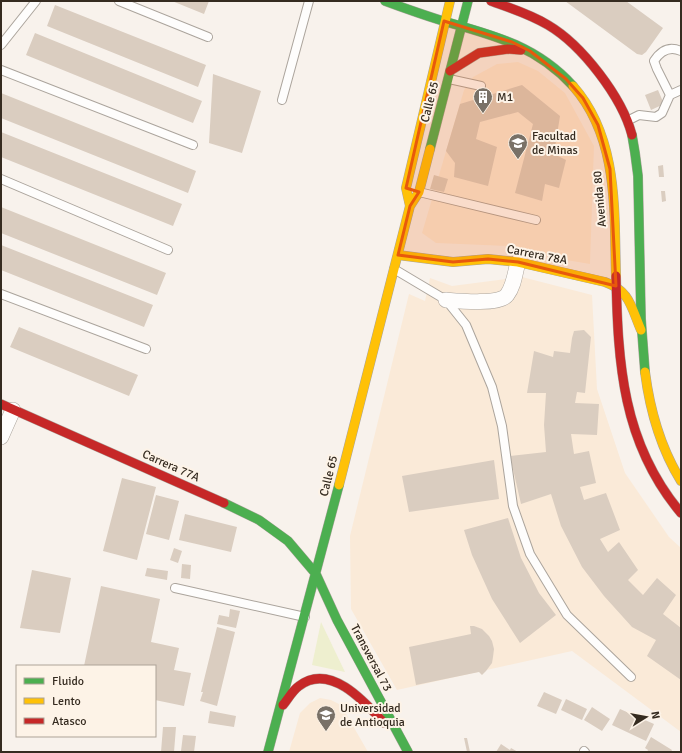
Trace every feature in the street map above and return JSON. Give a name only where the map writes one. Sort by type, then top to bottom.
[{"type":"main road","name":"Avenida 80","points":[[385,1],[512,42],[546,61],[566,78],[583,98],[598,125],[607,150],[610,169],[616,250],[616,286],[621,378],[628,410],[638,442],[656,478],[672,503],[681,513]]},
{"type":"main road","name":"Calle 65","points":[[410,206],[406,188],[444,21],[450,1]]},
{"type":"main road","name":"Calle 65","points":[[268,752],[305,617],[410,206],[420,192],[468,1]]},
{"type":"main road","points":[[491,1],[515,9],[542,21],[555,29],[576,47],[607,83],[627,120],[634,150],[638,178],[642,333],[648,400],[663,450],[673,470],[681,481]]},
{"type":"main road","points":[[449,75],[479,53],[508,49],[530,51]]},
{"type":"main road","points":[[406,188],[420,192]]},
{"type":"main road","name":"Carrera 78A","points":[[398,255],[433,258],[453,262],[488,259],[518,262],[616,286]]},
{"type":"main road","points":[[616,286],[626,295],[642,333]]},
{"type":"main road","name":"Carrera 77A","points":[[7,407],[196,490],[259,520],[288,541],[316,574]]},
{"type":"main road","name":"Transversal 73","points":[[316,574],[337,620],[398,736],[408,752]]},
{"type":"main road","points":[[280,709],[295,691],[304,684],[316,680],[329,680],[351,691],[398,736]]},
{"type":"street","points":[[446,300],[496,302],[506,297],[512,286],[518,262]]},
{"type":"street","points":[[1,437],[7,407]]},
{"type":"lane","points":[[1,45],[36,1]]},
{"type":"lane","points":[[119,1],[208,37]]},
{"type":"lane","points":[[282,100],[309,1]]},
{"type":"lane","points":[[670,95],[654,61],[664,51],[674,48],[681,51]]},
{"type":"lane","points":[[1,70],[193,145]]},
{"type":"lane","points":[[449,75],[481,86]]},
{"type":"lane","points":[[627,120],[639,115],[656,117],[662,113],[670,95],[681,90]]},
{"type":"lane","points":[[1,179],[168,250]]},
{"type":"lane","points":[[420,192],[536,220]]},
{"type":"lane","points":[[394,269],[446,300],[466,326],[492,387],[502,426],[513,506],[530,554],[567,615],[631,676]]},
{"type":"lane","points":[[1,294],[146,349]]},
{"type":"lane","points":[[174,588],[305,617]]},
{"type":"highlighted area","points":[[444,21],[512,42],[530,51],[566,79],[583,98],[598,125],[610,169],[616,286],[518,262],[488,259],[453,262],[398,255],[410,206],[419,192],[406,188]]},
{"type":"shaded area","name":"Facultad de Minas","points":[[518,62],[538,71],[565,93],[594,146],[590,264],[507,246],[436,243],[422,233],[464,90],[473,77],[497,64]]},
{"type":"shaded area","points":[[522,277],[592,295],[597,389],[625,473],[669,537],[681,548],[681,732],[572,651],[397,690],[351,609],[350,536],[409,294],[425,301],[430,278],[452,286]]},
{"type":"shaded area","name":"Universidad de Antioquia","points":[[320,698],[331,700],[341,705],[368,752],[289,752],[300,713],[310,703]]},
{"type":"green space","points":[[321,622],[345,672],[312,665]]},
{"type":"building","points":[[172,1],[209,1],[204,14]]},
{"type":"building","points":[[565,1],[626,1],[663,28],[646,52],[642,55],[637,54]]},
{"type":"building","points":[[55,5],[206,65],[198,87],[47,26]]},
{"type":"building","points":[[35,33],[202,101],[193,123],[26,55]]},
{"type":"building","points":[[213,74],[261,91],[242,153],[209,143]]},
{"type":"building","points":[[522,85],[560,116],[554,154],[566,160],[559,188],[545,184],[542,201],[515,193],[533,124],[518,112],[480,122],[476,139],[497,147],[488,186],[454,177],[455,163],[446,151],[460,104]]},
{"type":"building","points":[[658,90],[664,104],[651,110],[645,95]]},
{"type":"building","points":[[1,93],[196,171],[188,193],[1,118]]},
{"type":"building","points":[[1,132],[182,204],[173,226],[1,157]]},
{"type":"building","points":[[663,165],[664,177],[659,177],[658,166]]},
{"type":"building","points":[[434,175],[448,179],[444,192],[430,189]]},
{"type":"building","points":[[661,191],[665,191],[666,201],[662,202]]},
{"type":"building","points":[[1,207],[166,273],[157,295],[1,233]]},
{"type":"building","points":[[1,245],[153,305],[144,327],[1,270]]},
{"type":"building","points":[[19,327],[138,375],[129,396],[10,347]]},
{"type":"building","points":[[584,330],[591,337],[585,393],[577,392],[575,403],[599,404],[597,435],[571,434],[574,454],[589,451],[596,483],[580,487],[584,500],[606,493],[620,530],[600,539],[608,552],[619,542],[638,570],[628,580],[643,595],[657,578],[676,595],[663,614],[681,628],[681,680],[647,656],[656,640],[632,627],[604,596],[582,567],[561,526],[551,494],[521,504],[510,456],[546,452],[544,425],[546,393],[527,393],[534,351],[553,357],[554,351],[570,353],[574,331]]},
{"type":"building","points":[[494,460],[499,499],[409,512],[402,476]]},
{"type":"building","points":[[122,478],[156,487],[137,560],[103,551]]},
{"type":"building","points":[[156,495],[179,501],[169,540],[146,534]]},
{"type":"building","points":[[185,514],[237,527],[231,552],[179,540]]},
{"type":"building","points":[[508,518],[521,558],[539,593],[556,615],[520,643],[492,599],[472,555],[464,530]]},
{"type":"building","points":[[174,548],[182,551],[178,563],[170,560]]},
{"type":"building","points":[[182,564],[191,565],[190,579],[181,578]]},
{"type":"building","points":[[147,568],[168,571],[167,580],[145,576]]},
{"type":"building","points":[[32,570],[71,578],[60,633],[20,628]]},
{"type":"building","points":[[101,586],[160,599],[151,642],[179,648],[174,670],[191,673],[184,706],[156,700],[156,665],[84,665]]},
{"type":"building","points":[[230,609],[240,611],[236,628],[217,624],[219,615],[229,617]]},
{"type":"building","points":[[470,626],[482,629],[492,641],[494,649],[492,663],[486,671],[482,675],[479,672],[416,685],[409,647],[471,634]]},
{"type":"building","points":[[217,627],[235,632],[217,706],[200,701]]},
{"type":"building","points":[[544,692],[562,700],[556,714],[537,706]]},
{"type":"building","points":[[566,699],[587,709],[582,720],[561,710]]},
{"type":"building","points":[[592,707],[610,719],[602,731],[584,720]]},
{"type":"building","points":[[620,709],[654,724],[646,741],[612,725]]},
{"type":"building","points":[[210,711],[236,716],[234,727],[208,723]]},
{"type":"building","points":[[163,727],[176,727],[174,752],[161,752]]},
{"type":"building","points":[[183,735],[196,736],[194,752],[181,751]]},
{"type":"building","points":[[651,737],[672,750],[671,752],[647,752],[648,750],[645,748]]},
{"type":"building","points":[[464,738],[467,738],[470,752],[467,752]]},
{"type":"building","points":[[501,744],[510,750],[511,748],[518,752],[496,752]]},
{"type":"traffic: fast","points":[[385,1],[436,19],[497,37],[513,44],[545,61],[573,86]]},
{"type":"traffic: fast","points":[[430,149],[468,1]]},
{"type":"traffic: fast","points":[[632,135],[638,176],[641,319],[645,372]]},
{"type":"traffic: fast","points":[[268,752],[339,485]]},
{"type":"traffic: fast","points":[[224,503],[259,520],[288,541],[316,574],[337,620],[408,752]]},
{"type":"traffic: slow","points":[[410,206],[406,188],[450,1]]},
{"type":"traffic: slow","points":[[573,86],[588,106],[599,128],[606,152],[614,201],[616,276]]},
{"type":"traffic: slow","points":[[339,485],[410,206],[419,192],[430,149]]},
{"type":"traffic: slow","points":[[398,255],[453,262],[488,259],[518,262],[605,282],[620,290],[625,295],[632,307],[641,330]]},
{"type":"traffic: slow","points":[[645,372],[657,428],[667,455],[681,481]]},
{"type":"traffic: jam","points":[[491,1],[541,21],[561,34],[574,45],[599,73],[610,89],[627,120],[632,135]]},
{"type":"traffic: jam","points":[[450,71],[479,53],[508,49],[521,50]]},
{"type":"traffic: jam","points":[[616,276],[619,340],[627,401],[635,430],[646,459],[661,486],[681,513]]},
{"type":"traffic: jam","points":[[1,404],[224,503]]},
{"type":"traffic: jam","points":[[283,705],[299,686],[311,680],[323,679],[335,682],[346,688],[367,705],[384,723]]},
{"type":"place","name":"M1","points":[[483,114]]},
{"type":"place","name":"Facultad de Minas","points":[[518,160]]},
{"type":"place","name":"Universidad de Antioquia","points":[[326,732]]}]
